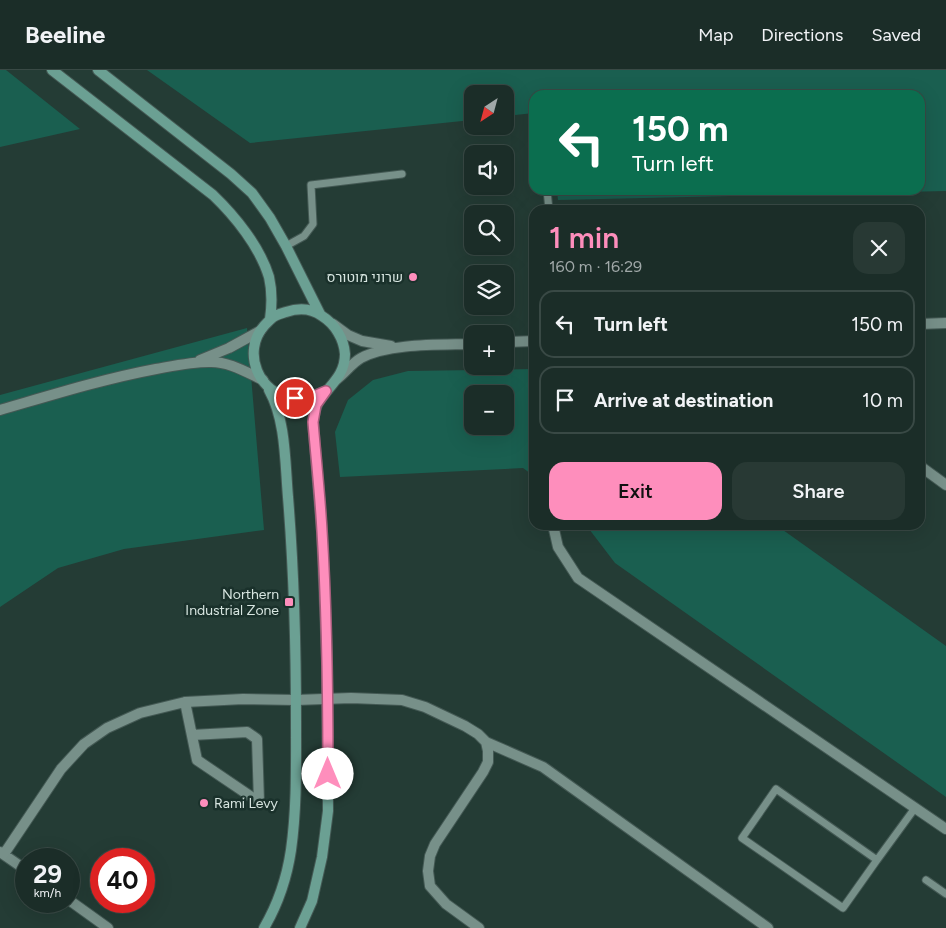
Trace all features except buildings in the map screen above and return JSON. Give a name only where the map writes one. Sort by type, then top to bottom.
[{"type":"street","points":[[52,70],[213,195],[230,212],[262,259],[269,278],[272,301],[270,319]]},
{"type":"street","points":[[98,70],[231,174],[252,193],[270,218],[286,246],[320,314]]},
{"type":"street","points":[[192,363],[229,348],[260,330],[276,315],[296,309],[306,309],[320,314],[348,335],[362,342],[399,347]]},
{"type":"street","points":[[925,324],[946,323]]},
{"type":"street","points":[[332,324],[343,341],[345,354],[343,366],[337,380]]},
{"type":"street","points":[[260,330],[254,345],[257,371],[275,401],[282,426],[291,533],[296,660],[296,809],[291,852],[282,891],[264,928]]},
{"type":"street","points":[[514,342],[529,341]]},
{"type":"street","points":[[300,928],[312,901],[322,858],[328,811],[328,659],[322,532],[313,422],[316,405],[326,391],[359,359],[376,352],[399,347],[464,344]]},
{"type":"street","points":[[0,410],[122,376],[192,363],[210,362],[231,365],[264,383],[284,397],[307,399],[326,391]]},
{"type":"street","points":[[925,469],[946,484]]},
{"type":"street","points":[[554,530],[558,547],[578,578],[946,829]]},
{"type":"street","points":[[15,862],[2,853],[61,769],[84,744],[107,728],[140,713],[185,702],[243,699],[378,698],[402,700],[425,707],[478,734],[486,742],[543,767],[768,928]]},
{"type":"street","points":[[185,702],[197,760],[260,802],[256,739],[246,732],[192,735]]},
{"type":"street","points":[[479,928],[446,904],[430,886],[428,871],[430,856],[435,844],[488,762],[486,742]]},
{"type":"street","points":[[80,908],[108,928]]},
{"type":"lane","points":[[286,246],[304,236],[313,224],[311,185],[402,174]]},
{"type":"lane","points":[[877,860],[776,789],[742,838],[843,908],[915,808]]},
{"type":"lane","points":[[926,880],[946,894]]},
{"type":"green space","points":[[0,70],[6,70],[80,129],[0,147]]},
{"type":"green space","points":[[147,70],[946,70],[946,191],[925,191],[925,90],[529,90],[529,114],[514,115],[514,85],[464,85],[464,121],[250,143]]},
{"type":"green space","points":[[558,195],[774,195],[558,200]]},
{"type":"green space","points":[[247,328],[264,530],[124,549],[58,568],[0,607],[0,395]]},
{"type":"green space","points":[[514,369],[529,369],[529,472],[523,468],[340,477],[335,432],[348,400],[373,380],[408,371],[464,370],[464,375],[514,375]]},
{"type":"green space","points":[[590,530],[783,530],[946,646],[946,797],[615,563]]},
{"type":"place","name":"שרוני מוטורס","points":[[413,277]]},
{"type":"place","name":"Northern Industrial Zone","points":[[289,602]]},
{"type":"place","name":"Rami Levy","points":[[204,803]]},
{"type":"route","points":[[295,398],[307,399],[326,391],[316,405],[313,422],[322,532],[328,659],[328,774]]}]
